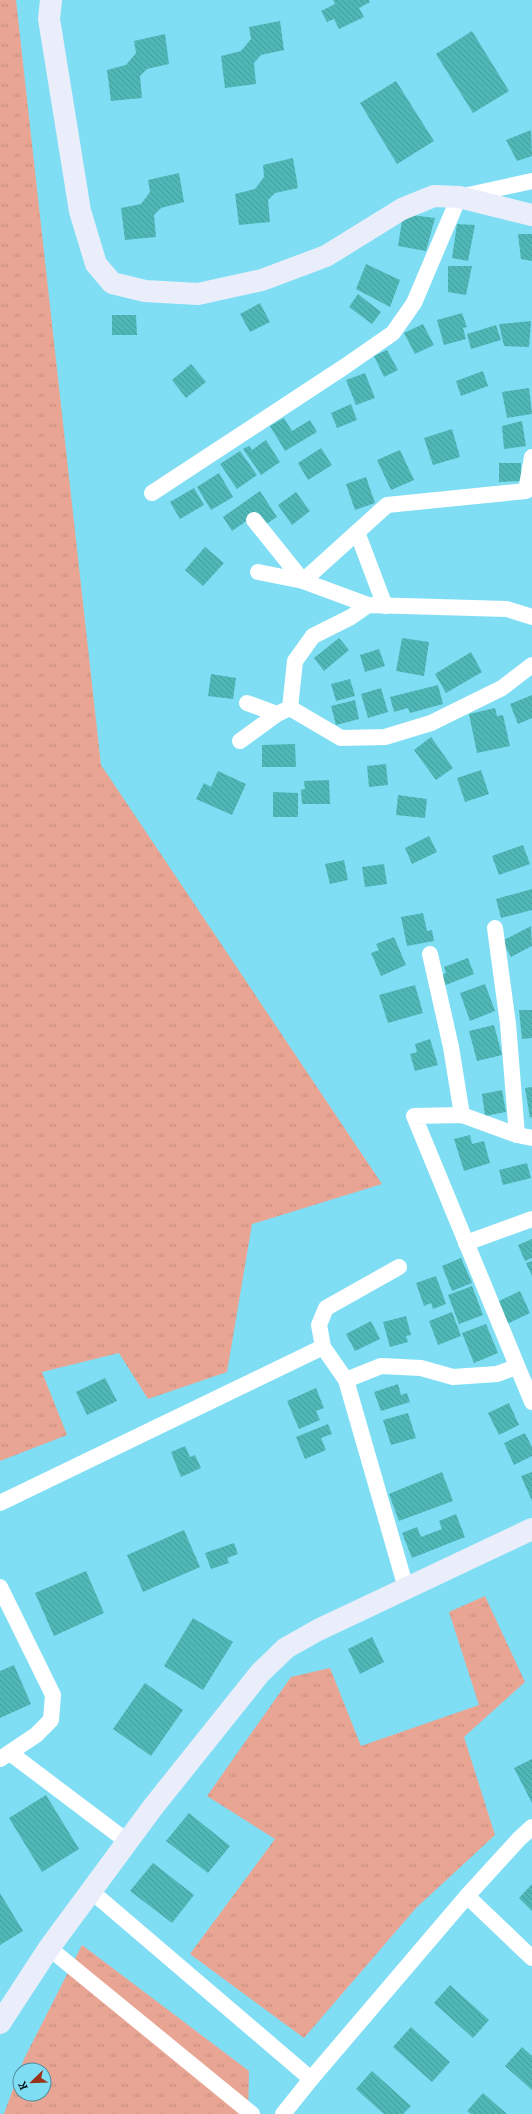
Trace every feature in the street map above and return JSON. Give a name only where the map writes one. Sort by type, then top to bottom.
[{"type":"street","points":[[51,0],[49,19],[80,211],[96,264],[112,283],[145,291],[198,294],[262,280],[326,256],[402,209],[434,196],[459,197],[532,215]]},
{"type":"street","points":[[459,197],[532,181]]},
{"type":"street","points":[[152,493],[344,367],[393,333],[414,303],[459,197]]},
{"type":"street","points":[[303,581],[386,505],[526,491],[532,457]]},
{"type":"street","points":[[254,520],[303,581]]},
{"type":"street","points":[[357,532],[385,606]]},
{"type":"street","points":[[258,572],[303,581],[368,605],[507,609],[532,617]]},
{"type":"street","points":[[240,741],[284,711],[295,661],[313,636],[351,617],[368,605]]},
{"type":"street","points":[[247,703],[284,711],[341,738],[385,737],[431,723],[495,692],[532,665]]},
{"type":"street","points":[[495,928],[524,1136],[462,1116],[414,1116],[516,1367],[532,1402]]},
{"type":"street","points":[[430,954],[451,1047],[462,1116]]},
{"type":"street","points":[[466,1243],[532,1219]]},
{"type":"street","points":[[399,1267],[326,1308],[319,1325],[323,1347],[346,1380],[406,1588]]},
{"type":"street","points":[[0,1503],[323,1347]]},
{"type":"street","points":[[346,1380],[381,1366],[421,1368],[454,1377],[497,1374],[516,1367]]},
{"type":"street","points":[[0,2023],[49,1948],[153,1807],[260,1673],[286,1648],[318,1630],[532,1529]]},
{"type":"street","points":[[0,1587],[53,1695],[51,1720],[36,1735],[5,1756],[128,1842]]},
{"type":"street","points":[[283,2114],[467,1896],[519,1839],[532,1827]]},
{"type":"street","points":[[90,1891],[311,2079]]},
{"type":"street","points":[[467,1896],[532,1958]]},
{"type":"street","points":[[49,1948],[252,2114]]},
{"type":"green space","points":[[0,0],[16,0],[101,765],[382,1184],[252,1224],[227,1372],[148,1399],[119,1353],[42,1372],[67,1435],[0,1461]]},
{"type":"green space","points":[[485,1596],[525,1682],[464,1737],[495,1835],[416,1908],[304,2038],[190,1954],[275,1839],[207,1796],[291,1677],[330,1668],[361,1746],[479,1705],[449,1612]]},
{"type":"green space","points":[[82,1945],[249,2071],[248,2114],[4,2114],[12,2092],[12,2102],[52,2102],[52,2062],[23,2062]]},
{"type":"building","points":[[333,0],[369,0],[370,2],[359,8],[364,17],[339,29],[334,19],[327,22],[321,11],[335,4]]},
{"type":"building","points":[[280,21],[284,50],[261,55],[254,63],[256,84],[225,88],[221,56],[241,51],[251,39],[249,27]]},
{"type":"building","points":[[472,31],[509,91],[473,113],[436,54]]},
{"type":"building","points":[[165,34],[169,64],[147,69],[140,76],[142,98],[111,101],[107,70],[126,65],[136,53],[134,41]]},
{"type":"building","points":[[396,81],[434,141],[397,164],[360,103]]},
{"type":"building","points":[[531,130],[532,156],[517,161],[506,140]]},
{"type":"building","points":[[293,158],[298,188],[275,193],[268,200],[270,222],[239,225],[235,194],[255,189],[264,177],[263,165]]},
{"type":"building","points":[[179,173],[184,202],[161,208],[154,215],[156,237],[125,240],[121,208],[141,204],[150,192],[148,180]]},
{"type":"building","points":[[403,214],[435,218],[426,251],[398,246]]},
{"type":"building","points":[[457,224],[475,225],[468,261],[452,258]]},
{"type":"building","points":[[518,234],[532,234],[532,261],[521,259]]},
{"type":"building","points":[[366,264],[400,280],[390,307],[356,289]]},
{"type":"building","points":[[448,266],[472,266],[466,295],[448,292]]},
{"type":"building","points":[[358,294],[381,312],[372,324],[349,307]]},
{"type":"building","points":[[260,303],[270,322],[250,332],[240,314]]},
{"type":"building","points":[[462,313],[467,327],[463,328],[466,339],[444,345],[437,320]]},
{"type":"building","points":[[112,315],[136,315],[137,335],[112,335]]},
{"type":"building","points":[[531,321],[529,347],[504,346],[499,324]]},
{"type":"building","points":[[423,324],[434,345],[415,354],[404,333]]},
{"type":"building","points":[[496,325],[501,340],[471,349],[467,334]]},
{"type":"building","points":[[387,350],[398,370],[384,377],[374,356]]},
{"type":"building","points":[[191,364],[206,382],[186,398],[172,380]]},
{"type":"building","points":[[483,371],[488,386],[461,396],[456,381]]},
{"type":"building","points":[[365,373],[375,398],[356,405],[346,380]]},
{"type":"building","points":[[529,388],[532,414],[507,418],[502,392]]},
{"type":"building","points":[[351,404],[357,420],[337,428],[331,413]]},
{"type":"building","points":[[284,418],[292,431],[310,420],[317,432],[285,451],[270,426]]},
{"type":"building","points":[[522,421],[526,446],[504,449],[502,426]]},
{"type":"building","points":[[452,429],[460,457],[433,465],[424,438]]},
{"type":"building","points":[[266,440],[280,462],[261,475],[243,449],[249,446],[252,450]]},
{"type":"building","points":[[321,448],[332,465],[308,480],[298,463]]},
{"type":"building","points":[[400,450],[414,480],[391,490],[377,460]]},
{"type":"building","points":[[240,451],[257,475],[237,489],[220,464]]},
{"type":"building","points":[[499,463],[521,463],[521,481],[499,482]]},
{"type":"building","points":[[219,473],[233,497],[211,510],[197,487]]},
{"type":"building","points":[[366,477],[375,503],[355,510],[346,484]]},
{"type":"building","points":[[194,488],[204,505],[180,519],[170,502]]},
{"type":"building","points":[[260,491],[277,517],[263,526],[255,515],[232,531],[223,517]]},
{"type":"building","points":[[296,492],[310,511],[292,525],[278,505]]},
{"type":"building","points":[[205,547],[224,563],[203,586],[185,570]]},
{"type":"building","points":[[339,638],[349,650],[324,671],[314,658]]},
{"type":"building","points":[[402,638],[429,642],[424,676],[396,671]]},
{"type":"building","points":[[379,649],[385,666],[365,672],[360,655]]},
{"type":"building","points":[[471,652],[482,672],[446,693],[435,674]]},
{"type":"building","points":[[211,674],[236,678],[233,699],[208,696]]},
{"type":"building","points":[[350,679],[355,696],[336,701],[331,684]]},
{"type":"building","points":[[438,685],[443,704],[410,713],[408,708],[394,712],[390,697]]},
{"type":"building","points":[[381,688],[388,712],[368,718],[361,694]]},
{"type":"building","points":[[532,695],[532,718],[518,724],[510,704]]},
{"type":"building","points":[[355,700],[359,719],[336,725],[331,706]]},
{"type":"building","points":[[495,708],[497,716],[503,715],[510,746],[477,753],[469,714]]},
{"type":"building","points":[[431,737],[453,768],[436,780],[414,750]]},
{"type":"building","points":[[295,744],[296,767],[262,767],[262,745]]},
{"type":"building","points":[[386,764],[388,785],[369,787],[367,766]]},
{"type":"building","points":[[481,770],[489,794],[465,802],[457,778]]},
{"type":"building","points":[[218,771],[246,784],[232,815],[196,799],[204,783],[211,787]]},
{"type":"building","points":[[329,780],[330,804],[302,804],[301,790],[305,789],[304,781]]},
{"type":"building","points":[[273,792],[298,793],[298,817],[273,817]]},
{"type":"building","points":[[398,795],[427,799],[425,818],[396,815]]},
{"type":"building","points":[[429,836],[437,852],[412,864],[405,848]]},
{"type":"building","points":[[523,845],[530,864],[499,875],[492,856]]},
{"type":"building","points":[[344,860],[348,880],[330,884],[325,864]]},
{"type":"building","points":[[384,864],[387,884],[365,887],[362,867]]},
{"type":"building","points":[[532,889],[532,910],[501,918],[496,899]]},
{"type":"building","points":[[423,913],[427,931],[432,930],[434,941],[407,946],[401,917]]},
{"type":"building","points":[[531,926],[532,946],[511,957],[502,941]]},
{"type":"building","points":[[394,937],[406,965],[381,976],[371,953],[379,950],[376,944]]},
{"type":"building","points":[[468,958],[474,974],[443,986],[439,976],[446,973],[444,967]]},
{"type":"building","points":[[485,984],[495,1011],[470,1021],[460,993]]},
{"type":"building","points":[[415,985],[423,1013],[388,1023],[379,995]]},
{"type":"building","points":[[519,1010],[532,1010],[532,1038],[522,1039]]},
{"type":"building","points":[[494,1025],[502,1055],[477,1061],[469,1031]]},
{"type":"building","points":[[430,1039],[438,1065],[415,1071],[410,1054],[417,1052],[415,1044]]},
{"type":"building","points":[[532,1087],[532,1117],[530,1118],[525,1088]]},
{"type":"building","points":[[502,1090],[506,1112],[485,1116],[482,1094]]},
{"type":"building","points":[[470,1135],[472,1144],[484,1141],[490,1163],[464,1171],[454,1139]]},
{"type":"building","points":[[527,1163],[531,1178],[503,1185],[499,1170]]},
{"type":"building","points":[[532,1239],[532,1258],[525,1261],[518,1245]]},
{"type":"building","points":[[461,1258],[472,1283],[452,1291],[442,1266]]},
{"type":"building","points":[[532,1261],[532,1276],[526,1263]]},
{"type":"building","points":[[436,1276],[446,1304],[433,1309],[431,1303],[424,1306],[416,1283]]},
{"type":"building","points":[[472,1286],[483,1315],[459,1324],[448,1295]]},
{"type":"building","points":[[520,1291],[530,1313],[507,1324],[497,1302]]},
{"type":"building","points":[[452,1312],[461,1336],[438,1345],[429,1321]]},
{"type":"building","points":[[406,1316],[411,1335],[406,1336],[408,1342],[390,1347],[383,1322]]},
{"type":"building","points":[[371,1321],[380,1339],[355,1351],[346,1334]]},
{"type":"building","points":[[486,1324],[498,1353],[474,1363],[462,1333]]},
{"type":"building","points":[[105,1378],[117,1401],[87,1415],[76,1392]]},
{"type":"building","points":[[398,1384],[401,1395],[407,1393],[410,1402],[381,1411],[374,1392]]},
{"type":"building","points":[[316,1388],[324,1408],[316,1411],[320,1420],[299,1429],[287,1401]]},
{"type":"building","points":[[509,1403],[519,1425],[499,1435],[488,1413]]},
{"type":"building","points":[[408,1413],[416,1438],[391,1445],[383,1420]]},
{"type":"building","points":[[328,1424],[332,1434],[321,1438],[326,1450],[305,1459],[296,1437]]},
{"type":"building","points":[[525,1433],[532,1447],[532,1456],[514,1465],[504,1443]]},
{"type":"building","points":[[185,1446],[190,1457],[195,1455],[201,1468],[181,1477],[171,1452]]},
{"type":"building","points":[[442,1472],[453,1501],[399,1521],[389,1494]]},
{"type":"building","points":[[532,1472],[532,1501],[521,1476]]},
{"type":"building","points":[[456,1514],[465,1537],[412,1558],[402,1533],[417,1527],[421,1537],[442,1529],[439,1521]]},
{"type":"building","points":[[184,1530],[200,1567],[143,1592],[127,1555]]},
{"type":"building","points":[[234,1543],[238,1554],[227,1558],[229,1563],[211,1569],[205,1553]]},
{"type":"building","points":[[86,1571],[104,1613],[54,1636],[35,1593]]},
{"type":"building","points":[[193,1618],[233,1642],[203,1690],[164,1666]]},
{"type":"building","points":[[372,1637],[384,1662],[360,1674],[348,1649]]},
{"type":"building","points":[[14,1665],[31,1704],[0,1718],[0,1671]]},
{"type":"building","points":[[145,1683],[183,1710],[151,1756],[113,1729]]},
{"type":"building","points":[[532,1759],[532,1803],[514,1768]]},
{"type":"building","points":[[46,1795],[79,1849],[42,1872],[9,1818]]},
{"type":"building","points":[[189,1813],[230,1846],[208,1873],[166,1841]]},
{"type":"building","points":[[153,1863],[194,1895],[172,1923],[130,1891]]},
{"type":"building","points":[[532,1884],[532,1911],[519,1898]]},
{"type":"building","points":[[0,1893],[23,1931],[0,1945]]},
{"type":"building","points":[[450,1985],[489,2020],[473,2038],[434,2003]]},
{"type":"building","points":[[411,2027],[450,2062],[432,2082],[393,2047]]},
{"type":"building","points":[[522,2047],[532,2056],[532,2090],[505,2066]]},
{"type":"building","points":[[372,2071],[411,2106],[403,2114],[384,2114],[356,2089]]},
{"type":"building","points":[[483,2093],[507,2114],[471,2114],[467,2111]]}]
